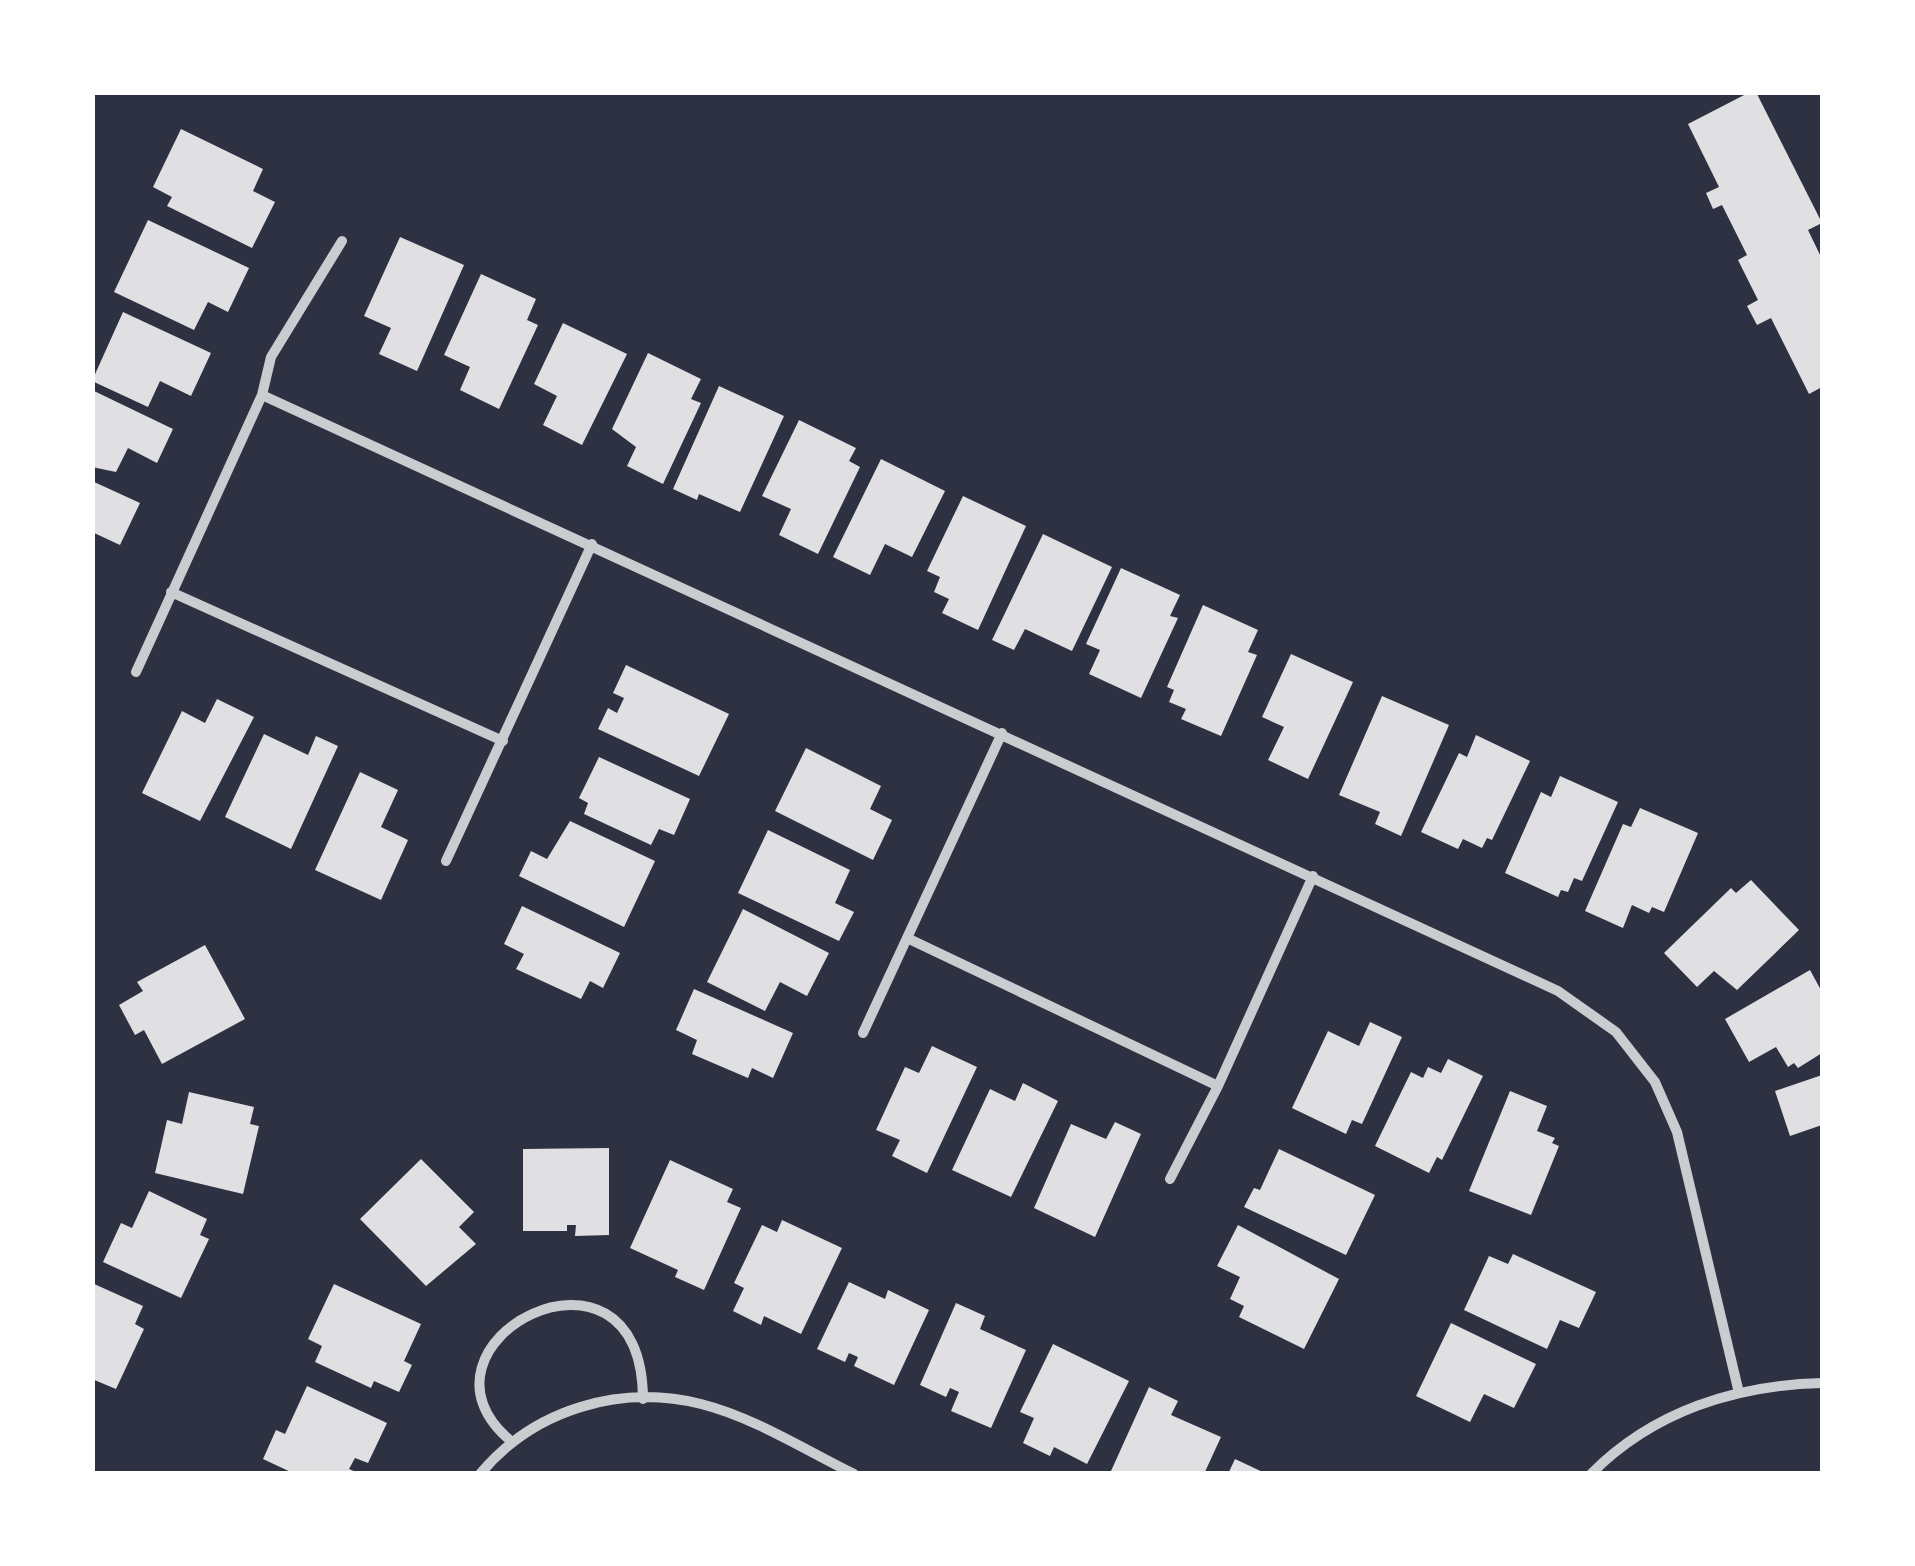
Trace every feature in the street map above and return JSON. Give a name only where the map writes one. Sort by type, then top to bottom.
[{"type":"street","points":[[136,672],[262,395],[271,358],[342,241]]},
{"type":"street","points":[[262,395],[1313,876],[1558,990],[1590,1010],[1631,1046],[1655,1082],[1676,1132],[1740,1393]]},
{"type":"street","points":[[446,861],[592,544]]},
{"type":"street","points":[[171,592],[502,741]]},
{"type":"street","points":[[862,1033],[1002,733]]},
{"type":"street","points":[[1170,1179],[1218,1086],[1313,876]]},
{"type":"street","points":[[907,938],[1218,1086]]},
{"type":"street","points":[[512,1442],[488,1414],[482,1384],[489,1353],[504,1328],[553,1303],[595,1310],[620,1328],[638,1353],[643,1399]]},
{"type":"street","points":[[1591,1474],[1655,1424],[1713,1398],[1822,1384]]},
{"type":"street","points":[[480,1474],[512,1442],[570,1409],[618,1398],[702,1404],[854,1474]]},
{"type":"building","points":[[1756,92],[1822,223],[1808,230],[1822,259],[1822,387],[1809,394],[1771,318],[1757,325],[1747,306],[1758,300],[1738,260],[1747,255],[1722,205],[1713,209],[1706,193],[1719,187],[1688,124]]},
{"type":"building","points":[[181,129],[263,169],[253,191],[275,202],[252,248],[167,206],[172,197],[153,187]]},
{"type":"building","points":[[148,220],[249,268],[228,312],[208,302],[194,330],[114,292]]},
{"type":"building","points":[[400,237],[464,265],[417,371],[379,354],[391,328],[364,316]]},
{"type":"building","points":[[481,274],[536,299],[527,320],[538,325],[499,409],[460,390],[470,367],[444,355]]},
{"type":"building","points":[[123,312],[211,353],[191,396],[160,381],[148,407],[92,381]]},
{"type":"building","points":[[563,323],[627,354],[582,445],[543,425],[557,396],[534,384]]},
{"type":"building","points":[[648,353],[701,379],[691,399],[701,403],[663,484],[627,466],[636,447],[612,429]]},
{"type":"building","points":[[719,386],[784,416],[740,512],[699,494],[697,500],[673,489]]},
{"type":"building","points":[[92,390],[173,429],[157,463],[128,448],[116,472],[92,467]]},
{"type":"building","points":[[799,420],[856,448],[849,461],[860,467],[818,554],[779,535],[791,509],[762,496]]},
{"type":"building","points":[[881,459],[945,491],[912,557],[885,544],[870,575],[833,557]]},
{"type":"building","points":[[92,481],[140,503],[120,545],[92,532]]},
{"type":"building","points":[[963,496],[1026,526],[978,630],[942,613],[949,599],[934,592],[940,577],[927,571]]},
{"type":"building","points":[[1043,534],[1112,567],[1072,651],[1025,629],[1014,650],[992,640]]},
{"type":"building","points":[[1121,568],[1180,595],[1170,616],[1178,618],[1141,698],[1089,674],[1100,650],[1086,644]]},
{"type":"building","points":[[1203,605],[1258,630],[1248,652],[1257,655],[1221,736],[1181,719],[1186,709],[1169,702],[1174,690],[1167,687]]},
{"type":"building","points":[[1291,654],[1353,682],[1308,779],[1268,760],[1284,727],[1262,717]]},
{"type":"building","points":[[626,665],[729,714],[699,776],[598,729],[608,708],[617,713],[624,698],[613,693]]},
{"type":"building","points":[[1382,696],[1449,725],[1401,836],[1375,824],[1380,812],[1339,795]]},
{"type":"building","points":[[217,699],[254,717],[200,821],[142,793],[182,711],[205,723]]},
{"type":"building","points":[[264,734],[308,755],[316,736],[338,746],[291,849],[225,817]]},
{"type":"building","points":[[1476,735],[1530,761],[1492,840],[1487,838],[1482,848],[1463,839],[1458,849],[1421,832],[1459,753],[1467,757]]},
{"type":"building","points":[[806,748],[881,786],[870,809],[892,820],[873,860],[775,811]]},
{"type":"building","points":[[599,757],[690,799],[674,835],[659,829],[651,845],[584,814],[588,803],[579,798]]},
{"type":"building","points":[[360,772],[398,790],[381,827],[408,840],[381,900],[315,870]]},
{"type":"building","points":[[1560,776],[1618,802],[1582,881],[1574,878],[1568,892],[1561,890],[1558,897],[1505,873],[1541,792],[1551,797]]},
{"type":"building","points":[[1640,808],[1698,833],[1664,912],[1652,907],[1649,913],[1632,905],[1623,928],[1585,911],[1623,824],[1631,827]]},
{"type":"building","points":[[570,821],[655,861],[624,927],[519,876],[531,851],[547,859]]},
{"type":"building","points":[[768,830],[850,870],[835,903],[854,912],[839,941],[738,893]]},
{"type":"building","points":[[1751,880],[1799,930],[1737,990],[1714,971],[1697,987],[1664,953],[1731,888],[1736,893]]},
{"type":"building","points":[[522,906],[620,953],[603,988],[590,981],[581,999],[516,969],[524,954],[504,944]]},
{"type":"building","points":[[743,909],[829,953],[807,996],[780,982],[765,1011],[707,982]]},
{"type":"building","points":[[205,945],[245,1019],[162,1064],[144,1030],[135,1035],[119,1005],[143,991],[137,982]]},
{"type":"building","points":[[1810,970],[1822,992],[1822,1053],[1798,1068],[1794,1063],[1788,1067],[1776,1047],[1749,1062],[1725,1019]]},
{"type":"building","points":[[694,989],[793,1033],[773,1078],[752,1068],[748,1078],[692,1054],[697,1040],[676,1030]]},
{"type":"building","points":[[1370,1022],[1402,1037],[1362,1124],[1352,1120],[1346,1134],[1292,1108],[1328,1031],[1359,1046]]},
{"type":"building","points":[[932,1046],[977,1067],[927,1173],[892,1156],[900,1140],[876,1130],[905,1067],[919,1073]]},
{"type":"building","points":[[1448,1059],[1483,1076],[1442,1160],[1437,1157],[1429,1173],[1375,1146],[1411,1072],[1423,1078],[1428,1067],[1441,1073]]},
{"type":"building","points":[[1822,1075],[1822,1125],[1790,1136],[1775,1091]]},
{"type":"building","points":[[1023,1083],[1058,1101],[1011,1197],[952,1170],[990,1089],[1015,1101]]},
{"type":"building","points":[[1510,1091],[1547,1106],[1537,1131],[1555,1138],[1552,1143],[1559,1146],[1531,1215],[1469,1191]]},
{"type":"building","points":[[189,1092],[254,1107],[250,1124],[259,1126],[243,1194],[155,1173],[167,1120],[182,1124]]},
{"type":"building","points":[[1115,1122],[1141,1134],[1095,1237],[1034,1208],[1071,1124],[1106,1139]]},
{"type":"building","points":[[609,1148],[609,1235],[575,1236],[576,1225],[567,1225],[567,1231],[523,1231],[523,1149]]},
{"type":"building","points":[[1279,1149],[1375,1195],[1346,1255],[1244,1207],[1254,1188],[1260,1190]]},
{"type":"building","points":[[421,1159],[474,1212],[459,1227],[476,1244],[426,1286],[360,1219]]},
{"type":"building","points":[[670,1160],[733,1189],[727,1202],[741,1208],[704,1290],[675,1277],[678,1270],[630,1248]]},
{"type":"building","points":[[149,1191],[207,1219],[200,1235],[209,1239],[181,1298],[103,1262],[121,1223],[132,1228]]},
{"type":"building","points":[[782,1220],[842,1248],[801,1334],[764,1316],[761,1325],[733,1311],[744,1288],[734,1283],[762,1225],[777,1232]]},
{"type":"building","points":[[1238,1225],[1339,1279],[1304,1349],[1239,1317],[1244,1306],[1230,1299],[1240,1277],[1217,1266]]},
{"type":"building","points":[[1513,1254],[1596,1292],[1579,1328],[1560,1320],[1547,1349],[1464,1310],[1489,1256],[1508,1264]]},
{"type":"building","points":[[849,1282],[885,1299],[888,1290],[929,1310],[894,1385],[854,1366],[858,1357],[849,1353],[845,1362],[817,1349]]},
{"type":"building","points":[[92,1283],[143,1306],[135,1324],[144,1329],[116,1389],[92,1379]]},
{"type":"building","points":[[334,1284],[421,1324],[404,1361],[412,1365],[399,1392],[374,1381],[371,1388],[315,1362],[322,1346],[308,1339]]},
{"type":"building","points":[[956,1303],[985,1316],[980,1329],[1026,1350],[991,1428],[951,1411],[959,1392],[950,1388],[946,1397],[920,1385]]},
{"type":"building","points":[[1451,1323],[1536,1364],[1514,1408],[1484,1394],[1470,1422],[1416,1396]]},
{"type":"building","points":[[1053,1344],[1129,1381],[1087,1464],[1054,1447],[1050,1456],[1023,1443],[1034,1418],[1020,1412]]},
{"type":"building","points":[[307,1386],[387,1423],[368,1463],[355,1458],[349,1469],[361,1474],[295,1474],[263,1459],[276,1430],[285,1434]]},
{"type":"building","points":[[1149,1387],[1178,1401],[1171,1415],[1221,1437],[1204,1474],[1111,1471]]},
{"type":"building","points":[[1235,1459],[1267,1474],[1228,1474]]}]
